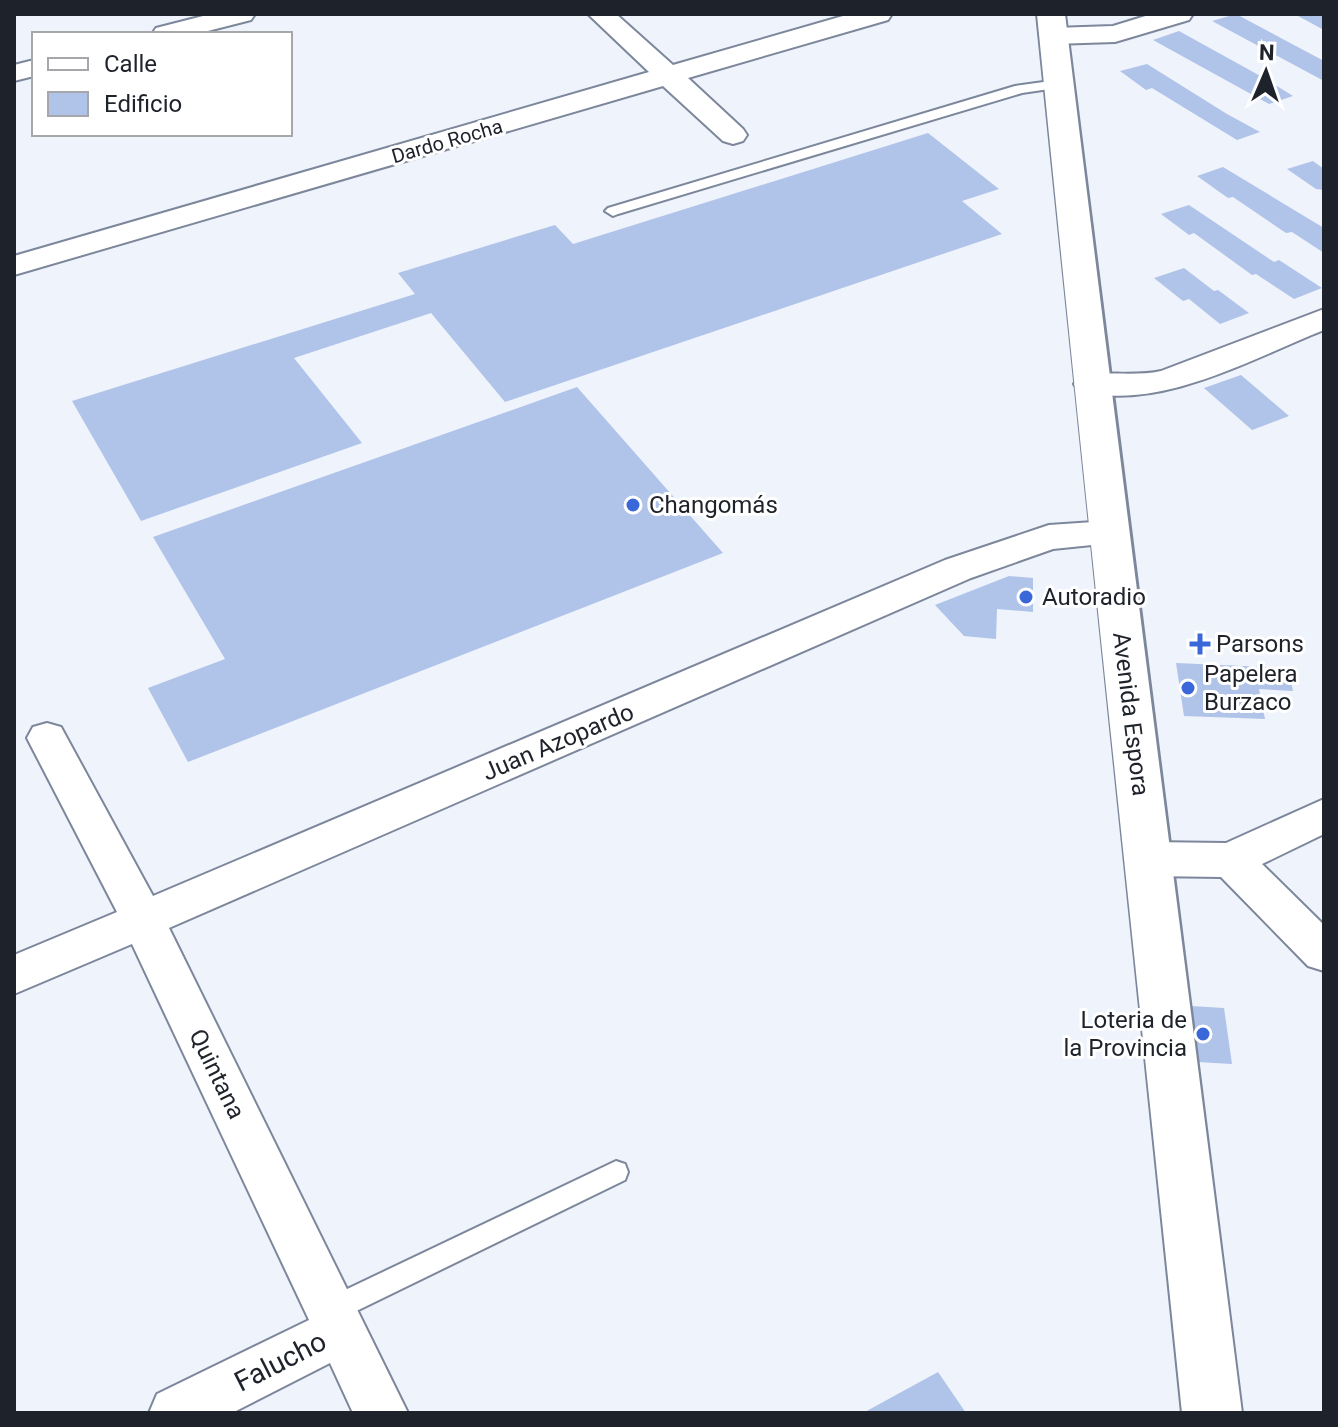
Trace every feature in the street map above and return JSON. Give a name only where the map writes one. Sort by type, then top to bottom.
[{"type":"main road","name":"Avenida Espora","points":[[1052,25],[1108,533],[1149,859],[1212,1413]]},
{"type":"street","points":[[173,32],[242,14]]},
{"type":"street","points":[[601,14],[733,135]]},
{"type":"street","name":"Dardo Rocha","points":[[15,265],[879,14]]},
{"type":"street","points":[[1052,25],[1115,34],[1180,14]]},
{"type":"street","points":[[1091,384],[1145,385],[1171,379],[1324,319]]},
{"type":"street","name":"Juan Azopardo","points":[[14,975],[958,569],[1049,537],[1108,533]]},
{"type":"street","name":"Quintana","points":[[47,738],[143,920],[381,1413]]},
{"type":"street","points":[[1149,859],[1231,860],[1324,815]]},
{"type":"street","points":[[1231,860],[1324,953]]},
{"type":"street","name":"Falucho","points":[[176,1413],[336,1320]]},
{"type":"lane","points":[[613,211],[1020,89],[1058,84]]},
{"type":"lane","points":[[336,1320],[616,1172]]},
{"type":"building","points":[[1236,14],[1324,61],[1324,81],[1212,21]]},
{"type":"building","points":[[1324,14],[1324,30],[1298,16]]},
{"type":"building","points":[[1179,31],[1293,96],[1269,104],[1153,40]]},
{"type":"building","points":[[1147,64],[1260,132],[1237,140],[1152,88],[1146,90],[1120,71]]},
{"type":"building","points":[[928,133],[999,189],[962,201],[1002,234],[505,402],[431,313],[294,358],[362,443],[141,521],[72,401],[415,294],[398,273],[555,225],[573,244]]},
{"type":"building","points":[[1313,161],[1324,169],[1324,190],[1316,189],[1287,169]]},
{"type":"building","points":[[1223,167],[1324,228],[1324,253],[1292,232],[1286,233],[1233,197],[1228,198],[1197,176]]},
{"type":"building","points":[[1189,205],[1274,262],[1279,260],[1322,288],[1294,299],[1256,274],[1252,275],[1194,233],[1189,235],[1161,214]]},
{"type":"building","points":[[1184,268],[1249,313],[1220,324],[1189,299],[1183,301],[1154,278]]},
{"type":"building","points":[[1241,375],[1289,416],[1252,430],[1204,388]]},
{"type":"building","points":[[577,387],[723,553],[188,762],[148,688],[225,659],[153,537]]},
{"type":"building","points":[[1009,576],[1033,578],[1033,612],[997,609],[996,639],[964,636],[935,605]]},
{"type":"building","points":[[1176,663],[1288,668],[1293,691],[1259,689],[1265,719],[1184,716]]},
{"type":"building","name":"Loteria de la Provincia","points":[[1174,1005],[1224,1008],[1232,1064],[1180,1061]]},
{"type":"building","points":[[938,1372],[966,1413],[863,1413]]},
{"type":"place","name":"Changomás","points":[[633,505]]},
{"type":"place","name":"Autoradio","points":[[1026,597]]},
{"type":"place","name":"Parsons","points":[[1200,644]]},
{"type":"place","name":"Papelera Burzaco","points":[[1188,688]]},
{"type":"place","name":"Loteria de la Provincia","points":[[1203,1034]]}]
